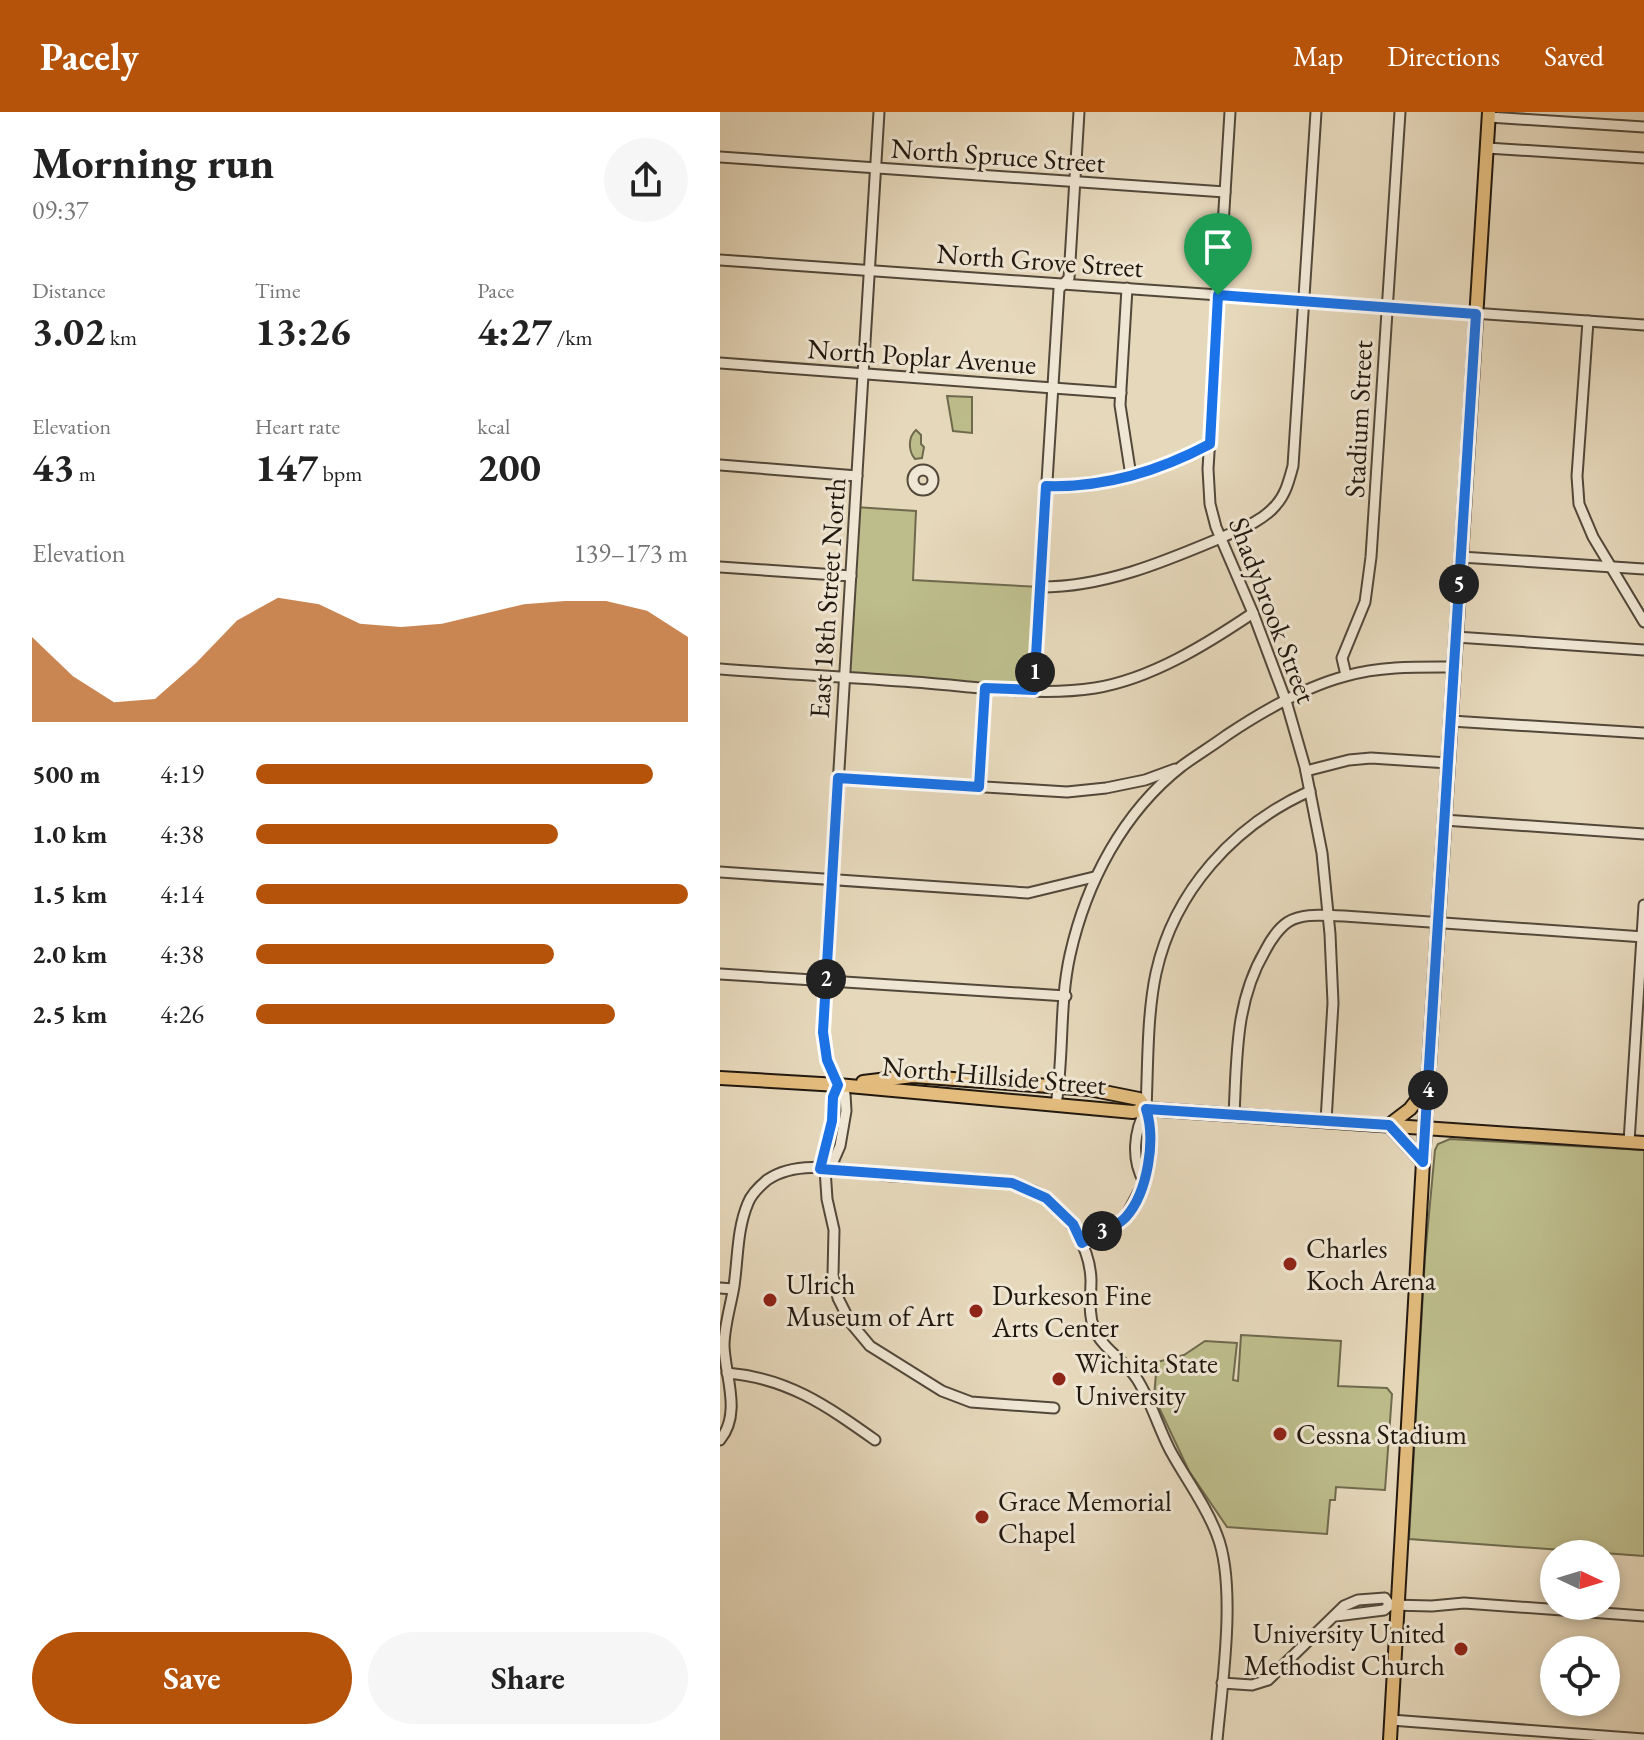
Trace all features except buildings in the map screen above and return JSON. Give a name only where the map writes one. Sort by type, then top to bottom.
[{"type":"main road","points":[[1390,1740],[1394,1606],[1489,115]]},
{"type":"main road","name":"North Hillside Street","points":[[838,1085],[913,1076],[1089,1089],[1139,1099],[1146,1109]]},
{"type":"main road","name":"North Hillside Street","points":[[720,1078],[838,1085],[1133,1112],[1146,1109],[1644,1143]]},
{"type":"main road","points":[[1423,1162],[1389,1125],[1410,1109],[1428,1086]]},
{"type":"street","name":"East 18th Street North","points":[[838,1085],[827,1060],[823,1032],[879,112]]},
{"type":"street","points":[[1034,690],[1059,289],[1069,278],[1079,112]]},
{"type":"street","name":"Shadybrook Street","points":[[1230,112],[1210,444],[1210,504],[1286,701],[1306,771],[1322,853],[1333,1003],[1326,1121]]},
{"type":"street","points":[[1041,587],[1065,587],[1149,567],[1221,538],[1267,514],[1287,488],[1293,466],[1316,112]]},
{"type":"street","name":"Stadium Street","points":[[1346,675],[1342,658],[1365,602],[1371,557],[1400,112]]},
{"type":"street","points":[[1489,115],[1644,127]]},
{"type":"street","points":[[1487,148],[1644,158]]},
{"type":"street","name":"North Spruce Street","points":[[720,157],[1225,192]]},
{"type":"street","name":"North Grove Street","points":[[720,260],[1644,325]]},
{"type":"street","points":[[1127,288],[1121,393],[1124,441],[1131,476]]},
{"type":"street","points":[[1588,321],[1577,492],[1579,504],[1593,537],[1644,622]]},
{"type":"street","name":"North Poplar Avenue","points":[[720,363],[1121,393]]},
{"type":"street","points":[[1046,486],[1100,483],[1131,476],[1177,461],[1210,444]]},
{"type":"street","points":[[720,465],[857,476]]},
{"type":"street","points":[[1461,557],[1644,569]]},
{"type":"street","points":[[720,567],[851,576]]},
{"type":"street","points":[[720,669],[985,688],[1098,688],[1139,676],[1193,650],[1253,613]]},
{"type":"street","points":[[1456,637],[1644,650]]},
{"type":"street","points":[[1056,1105],[1070,956],[1094,877],[1131,819],[1157,789],[1182,767],[1249,721],[1346,675],[1400,667],[1454,667]]},
{"type":"street","points":[[979,787],[985,688]]},
{"type":"street","points":[[1451,721],[1644,733]]},
{"type":"street","points":[[1306,771],[1371,758],[1448,763]]},
{"type":"street","points":[[838,778],[1036,792],[1106,788],[1145,780],[1182,767]]},
{"type":"street","points":[[1082,1243],[1125,1218],[1144,1182],[1137,1171],[1135,1155],[1138,1123],[1146,1109],[1156,973],[1181,903],[1213,861],[1244,831],[1289,800],[1310,791]]},
{"type":"street","points":[[1444,820],[1644,834]]},
{"type":"street","points":[[720,872],[1028,893],[1094,877]]},
{"type":"street","points":[[1629,1142],[1640,1038],[1644,905]]},
{"type":"street","points":[[1234,1115],[1241,1007],[1254,970],[1270,941],[1288,922],[1307,916],[1328,916],[1643,936]]},
{"type":"street","points":[[720,974],[1066,996]]},
{"type":"street","points":[[838,1085],[833,1097],[825,1169],[827,1199],[834,1230],[833,1275],[838,1298],[850,1322],[870,1346],[942,1391],[971,1402],[1054,1408]]},
{"type":"street","points":[[720,1440],[730,1420],[724,1319],[733,1289],[740,1226],[749,1199],[767,1180],[790,1170],[825,1169],[1012,1183],[1046,1198],[1073,1224],[1082,1243],[1090,1270],[1090,1310],[1101,1342],[1137,1379],[1170,1449],[1218,1536],[1224,1566],[1226,1618],[1217,1740]]},
{"type":"street","points":[[720,1288],[733,1289]]},
{"type":"street","points":[[727,1373],[749,1375],[789,1386],[875,1440]]},
{"type":"street","points":[[1222,1683],[1252,1685],[1268,1680],[1344,1606],[1358,1600],[1385,1598],[1394,1606],[1464,1603],[1644,1616]]},
{"type":"street","points":[[1391,1720],[1644,1739]]},
{"type":"shaded area","points":[[947,396],[972,397],[972,433],[953,431]]},
{"type":"shaded area","points":[[916,430],[924,447],[922,458],[915,459],[910,444]]},
{"type":"shaded area","points":[[855,507],[916,511],[913,580],[1041,587],[1034,690],[845,678]]},
{"type":"shaded area","points":[[1450,1139],[1644,1150],[1644,1556],[1620,1554],[1620,1540],[1540,1540],[1540,1548],[1409,1539],[1425,1257],[1438,1144]]},
{"type":"shaded area","name":"Cessna Stadium","points":[[1241,1335],[1341,1341],[1338,1386],[1387,1388],[1392,1394],[1385,1490],[1336,1487],[1335,1500],[1330,1500],[1327,1534],[1227,1527],[1189,1471],[1154,1397],[1157,1362],[1184,1355],[1205,1341],[1237,1343],[1233,1380],[1238,1381]]},
{"type":"place","name":"Charles Koch Arena","points":[[1290,1264]]},
{"type":"place","name":"Ulrich Museum of Art","points":[[770,1300]]},
{"type":"place","name":"Durkeson Fine Arts Center","points":[[976,1311]]},
{"type":"place","name":"Wichita State University","points":[[1059,1379]]},
{"type":"place","name":"Cessna Stadium","points":[[1280,1434]]},
{"type":"place","name":"Grace Memorial Chapel","points":[[982,1517]]},
{"type":"place","name":"University United Methodist Church","points":[[1461,1649]]},
{"type":"route","points":[[1218,295],[1476,314],[1423,1162],[1389,1125],[1146,1109],[1151,1126],[1147,1174],[1141,1187],[1125,1218],[1082,1243],[1073,1224],[1046,1198],[1012,1183],[820,1169],[830,1134],[833,1097],[838,1085],[827,1060],[823,1032],[838,778],[979,787],[985,688],[1034,690],[1046,486],[1068,487],[1137,475],[1177,461],[1210,444],[1218,295]]}]
